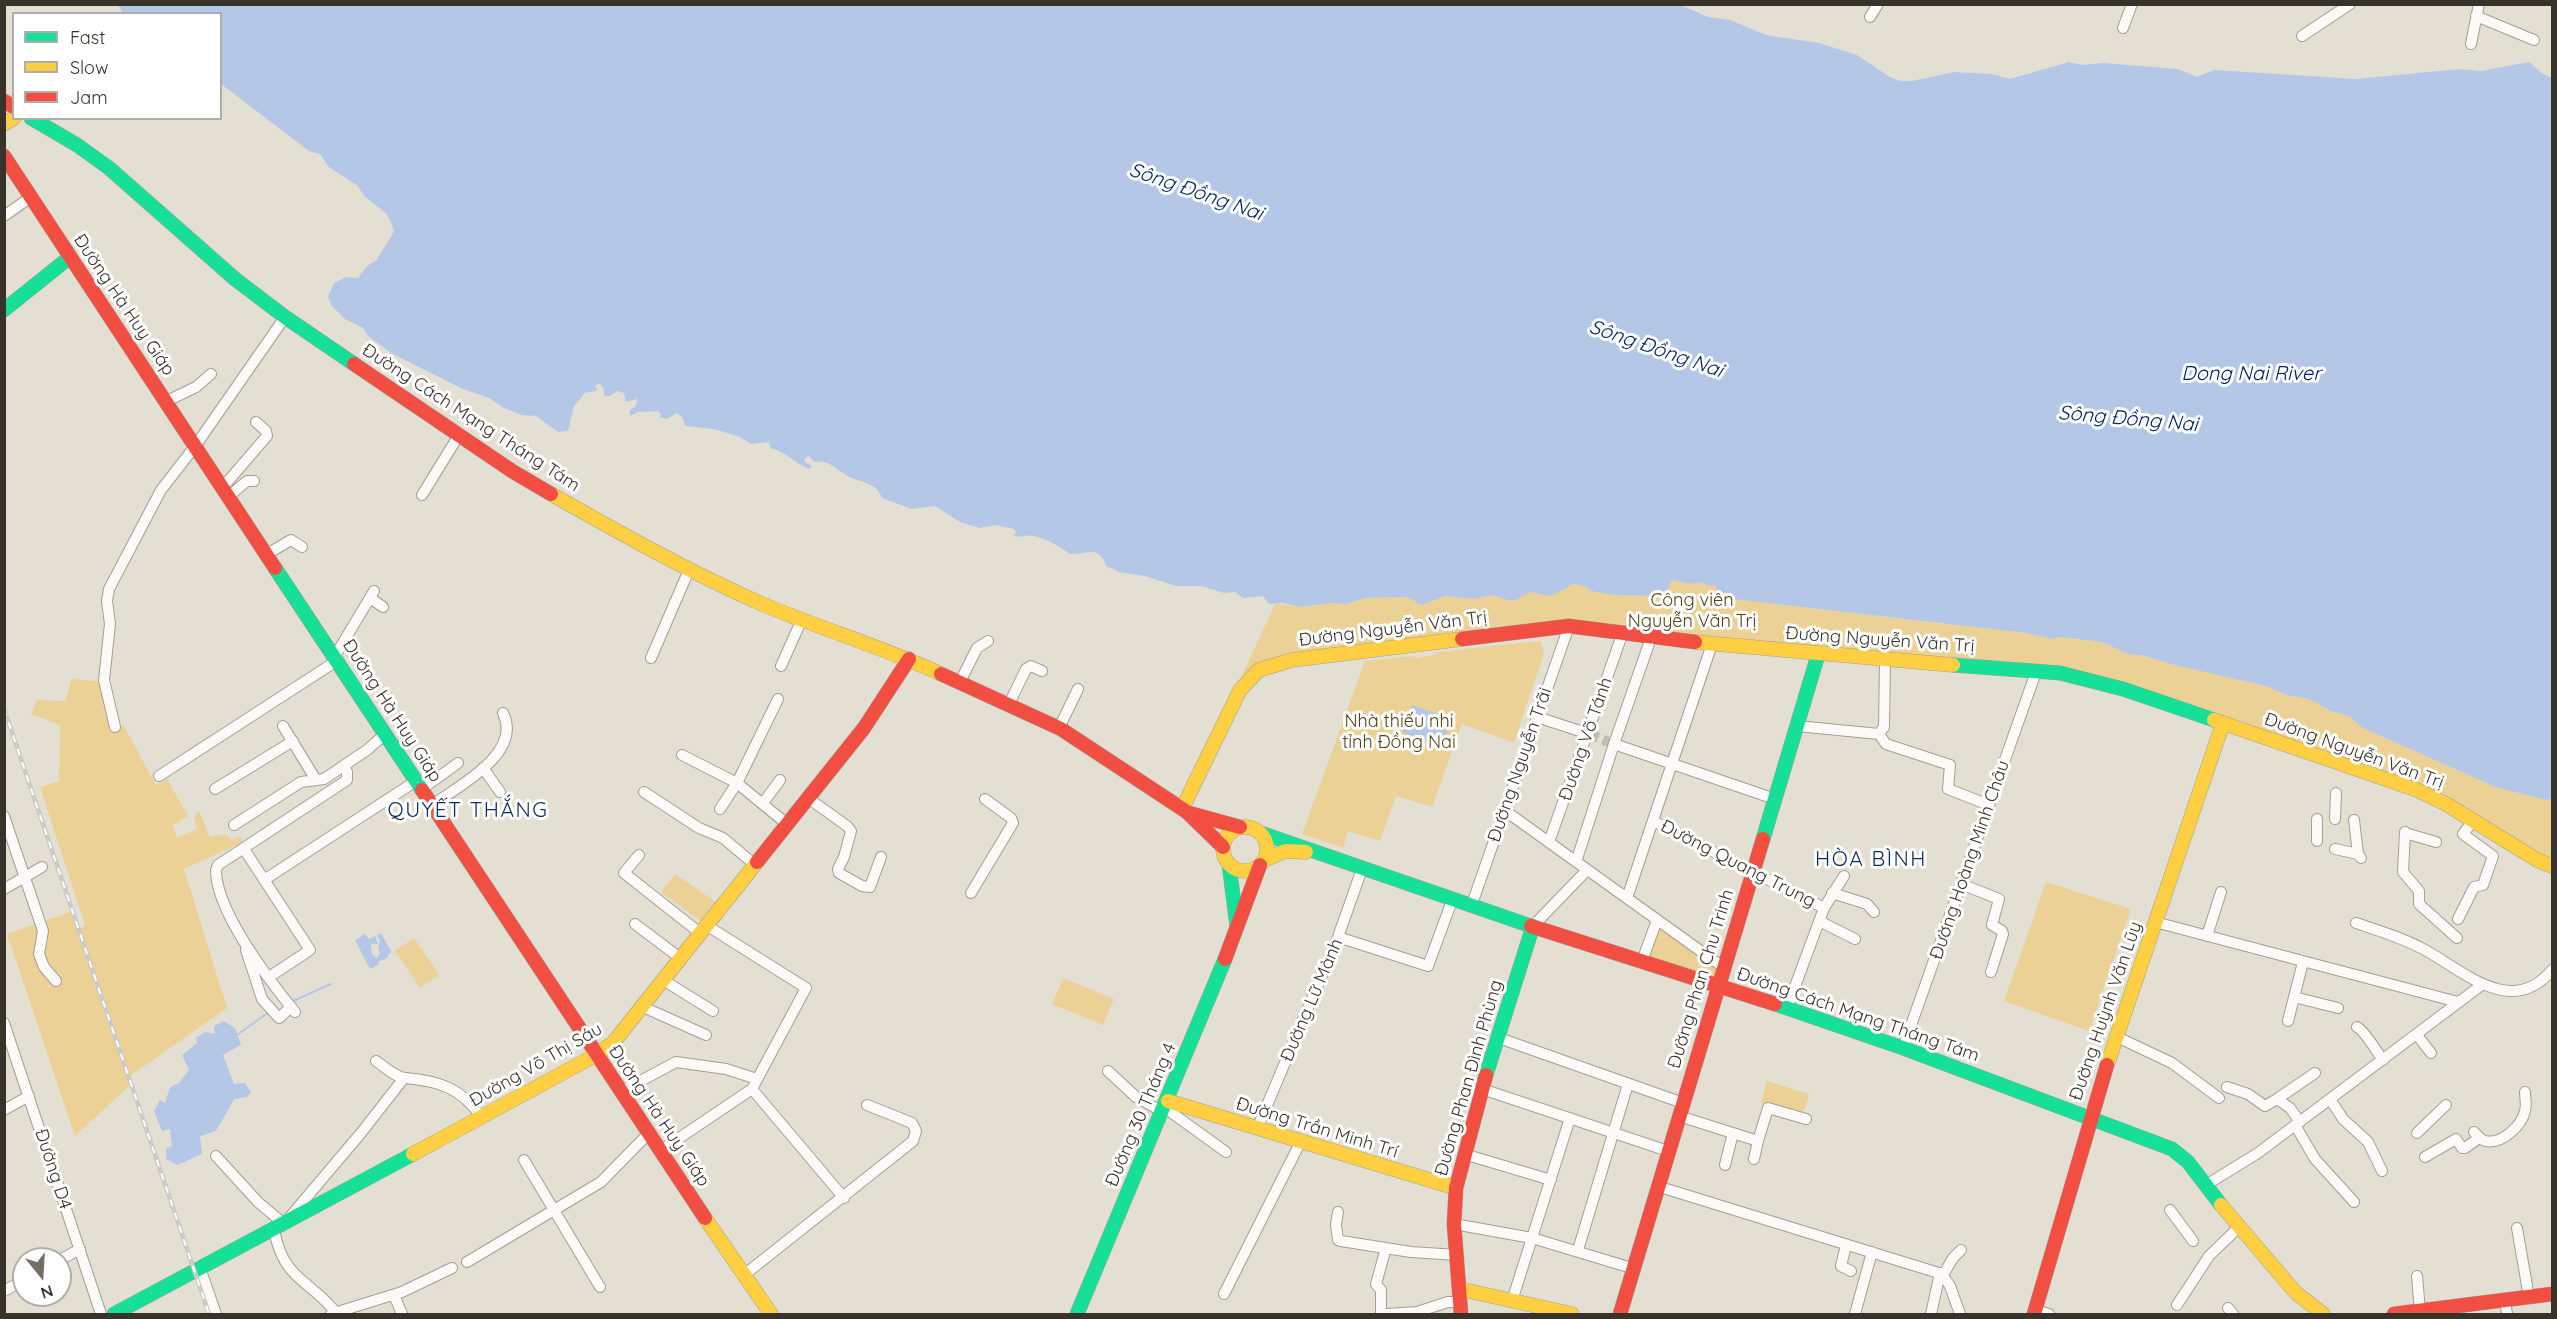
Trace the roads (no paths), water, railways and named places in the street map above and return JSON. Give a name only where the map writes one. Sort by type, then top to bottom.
[{"type":"main road","name":"Đường Cách Mạng Tháng Tám","points":[[34,120],[77,145],[109,168],[235,279],[285,317],[540,488],[689,570],[744,596],[909,658],[1059,728],[1184,811],[1223,847]]},
{"type":"main road","name":"Đường Hà Huy Giáp","points":[[4,156],[620,1092],[771,1314]]},
{"type":"main road","points":[[4,310],[70,257]]},
{"type":"main road","name":"Đường Nguyễn Văn Trị","points":[[1184,811],[1240,690],[1247,678],[1259,669],[1280,662],[1569,626],[1651,638],[1818,655],[2087,678],[2432,796],[2529,856],[2553,866]]},
{"type":"main road","name":"Đường Phan Chu Trinh","points":[[1620,1314],[1818,655]]},
{"type":"main road","name":"Đường Võ Thị Sáu","points":[[114,1314],[482,1118],[596,1055],[619,1037],[754,864],[877,712],[909,658]]},
{"type":"main road","name":"Đường Huỳnh Văn Lũy","points":[[2034,1312],[2115,1036],[2223,723]]},
{"type":"main road","name":"Đường Cách Mạng Tháng Tám","points":[[1184,811],[1240,827]]},
{"type":"main road","points":[[1240,827],[1255,828],[1261,833],[1268,846],[1262,862],[1244,871],[1229,864],[1225,859],[1223,847],[1228,834],[1240,827]]},
{"type":"main road","name":"Đường Cách Mạng Tháng Tám","points":[[1261,833],[1306,847],[1316,853],[1362,869],[1904,1048],[2172,1149],[2188,1162],[2239,1227],[2296,1293],[2323,1314]]},
{"type":"main road","name":"Đường Cách Mạng Tháng Tám","points":[[1262,862],[1286,851],[1316,853]]},
{"type":"main road","name":"Đường 30 Tháng 4","points":[[1077,1314],[1238,929],[1262,862]]},
{"type":"main road","points":[[1229,864],[1238,929]]},
{"type":"main road","name":"Đường Phan Đình Phùng","points":[[1461,1302],[1454,1224],[1456,1188],[1482,1089],[1533,926]]},
{"type":"main road","name":"Đường Trần Minh Trí","points":[[1165,1107],[1257,1129],[1456,1188]]},
{"type":"main road","points":[[2394,1314],[2553,1294]]},
{"type":"main road","points":[[1461,1302],[1512,1301],[1572,1314]]},
{"type":"street","points":[[1870,17],[1878,4]]},
{"type":"street","points":[[2123,28],[2132,4]]},
{"type":"street","points":[[2302,36],[2348,5]]},
{"type":"street","points":[[2471,44],[2477,10],[2534,40]]},
{"type":"street","points":[[4,216],[31,197]]},
{"type":"street","points":[[115,727],[104,680],[110,624],[107,594],[147,513],[161,490],[196,445],[285,317]]},
{"type":"street","points":[[167,401],[196,387],[211,374]]},
{"type":"street","points":[[226,491],[267,436],[266,431],[256,422]]},
{"type":"street","points":[[422,495],[459,435]]},
{"type":"street","points":[[226,491],[247,481],[254,481]]},
{"type":"street","points":[[267,554],[291,540],[302,547]]},
{"type":"street","points":[[651,658],[689,570]]},
{"type":"street","points":[[159,776],[336,658],[372,594],[383,607]]},
{"type":"street","points":[[781,666],[801,618]]},
{"type":"street","name":"Đường Nguyễn Trãi","points":[[1472,904],[1569,626]]},
{"type":"street","name":"Đường Võ Tánh","points":[[1549,842],[1589,734],[1622,634]]},
{"type":"street","points":[[1576,862],[1651,638]]},
{"type":"street","points":[[960,682],[977,648],[988,641]]},
{"type":"street","points":[[1627,898],[1712,644]]},
{"type":"street","points":[[1879,734],[1884,727],[1885,660]]},
{"type":"street","points":[[1009,704],[1026,669],[1031,666],[1042,671]]},
{"type":"street","name":"Đường Hoàng Minh Châu","points":[[1904,1048],[2036,672]]},
{"type":"street","points":[[1059,728],[1078,689]]},
{"type":"street","points":[[720,809],[737,783],[778,699]]},
{"type":"street","points":[[432,805],[495,758],[504,741],[506,726],[503,712]]},
{"type":"street","points":[[1537,717],[1589,734]]},
{"type":"street","points":[[284,726],[320,779],[331,790]]},
{"type":"street","points":[[1797,726],[1879,734],[1886,744],[1950,765],[1948,789],[1989,805]]},
{"type":"street","points":[[234,825],[301,782],[320,779],[344,766],[385,734]]},
{"type":"street","points":[[215,789],[293,741]]},
{"type":"street","points":[[1614,744],[1775,799]]},
{"type":"street","points":[[682,755],[737,783],[787,824]]},
{"type":"street","points":[[264,880],[458,763]]},
{"type":"street","points":[[240,936],[262,999],[279,1018],[293,1010],[240,936],[226,909],[216,870],[218,865],[348,778],[344,766]]},
{"type":"street","points":[[483,768],[500,792]]},
{"type":"street","points":[[763,803],[780,780]]},
{"type":"street","points":[[644,792],[701,830],[714,832],[754,864]]},
{"type":"street","points":[[2335,819],[2336,793]]},
{"type":"street","points":[[808,798],[848,826],[851,831],[844,857],[837,869],[838,873],[870,887],[881,857]]},
{"type":"street","points":[[971,893],[1013,823],[1008,816],[985,799]]},
{"type":"street","points":[[1504,810],[1723,967]]},
{"type":"street","points":[[4,816],[43,931],[39,954],[44,967],[56,981]]},
{"type":"street","points":[[2317,819],[2317,841]]},
{"type":"street","points":[[2335,849],[2360,856],[2354,820]]},
{"type":"street","name":"Đường Quang Trung","points":[[1653,821],[1824,908],[1786,1008]]},
{"type":"street","points":[[2458,919],[2474,887],[2483,885],[2493,856],[2463,834],[2473,821]]},
{"type":"street","points":[[2436,842],[2405,833],[2403,872],[2419,891],[2419,904],[2457,938]]},
{"type":"street","points":[[244,849],[310,950],[269,978]]},
{"type":"street","points":[[639,855],[624,873],[703,929],[806,988],[754,1084],[660,1151]]},
{"type":"street","points":[[4,889],[42,867]]},
{"type":"street","name":"Đường Lữ Mành","points":[[1257,1129],[1338,937],[1362,869]]},
{"type":"street","points":[[1533,926],[1587,870]]},
{"type":"street","points":[[1824,908],[1844,876]]},
{"type":"street","points":[[1961,884],[1999,899],[1992,925],[2001,930],[2003,934],[1991,972]]},
{"type":"street","points":[[2207,936],[2221,892]]},
{"type":"street","points":[[1832,893],[1864,902],[1874,912]]},
{"type":"street","points":[[1338,937],[1428,966],[1453,898]]},
{"type":"street","points":[[1642,962],[1657,920]]},
{"type":"street","points":[[1819,921],[1856,939]]},
{"type":"street","points":[[2155,922],[2458,1002]]},
{"type":"street","points":[[2356,923],[2408,941],[2483,984],[2504,991],[2518,991],[2540,983],[2553,970]]},
{"type":"street","points":[[635,924],[680,958]]},
{"type":"street","points":[[2289,1021],[2303,962]]},
{"type":"street","points":[[663,980],[713,1011]]},
{"type":"street","points":[[2206,1185],[2258,1153],[2483,984]]},
{"type":"street","points":[[2295,997],[2338,1008]]},
{"type":"street","points":[[643,1007],[706,1035]]},
{"type":"street","name":"Đường D4","points":[[4,1023],[7,1038],[29,1096],[101,1314]]},
{"type":"street","points":[[2357,1027],[2364,1031],[2367,1041],[2383,1060]]},
{"type":"street","points":[[2417,1035],[2431,1053]]},
{"type":"street","points":[[2115,1036],[2172,1063],[2218,1098]]},
{"type":"street","points":[[1499,1038],[1628,1084],[1733,1133],[1758,1141]]},
{"type":"street","points":[[376,1061],[404,1078],[427,1080],[461,1093],[482,1118]]},
{"type":"street","points":[[620,1092],[676,1062],[726,1069],[754,1084],[844,1198]]},
{"type":"street","points":[[1108,1071],[1136,1097],[1165,1107],[1226,1152]]},
{"type":"street","points":[[2227,1086],[2265,1106],[2315,1073]]},
{"type":"street","points":[[404,1078],[356,1139],[279,1226],[278,1249],[286,1266],[334,1314],[394,1295],[452,1268]]},
{"type":"street","points":[[1578,1250],[1628,1084]]},
{"type":"street","points":[[1482,1089],[1668,1151]]},
{"type":"street","points":[[2425,1157],[2456,1139],[2465,1148],[2477,1135],[2486,1141],[2492,1140],[2517,1128],[2525,1112],[2525,1092]]},
{"type":"street","points":[[4,1110],[29,1096]]},
{"type":"street","points":[[2330,1099],[2343,1119],[2368,1142],[2382,1171]]},
{"type":"street","points":[[2277,1100],[2293,1112],[2315,1160],[2354,1202]]},
{"type":"street","points":[[744,1275],[913,1141],[915,1128],[907,1120],[867,1105]]},
{"type":"street","points":[[2417,1133],[2446,1105]]},
{"type":"street","points":[[1754,1159],[1768,1108],[1806,1119]]},
{"type":"street","points":[[1512,1301],[1570,1118]]},
{"type":"street","points":[[1725,1165],[1733,1133]]},
{"type":"street","points":[[467,1262],[601,1182],[648,1134]]},
{"type":"street","points":[[1224,1294],[1300,1143]]},
{"type":"street","points":[[1464,1154],[1551,1180]]},
{"type":"street","points":[[216,1156],[279,1226]]},
{"type":"street","points":[[524,1160],[600,1287]]},
{"type":"street","points":[[1660,1187],[1942,1274],[1950,1286],[1960,1314]]},
{"type":"street","points":[[2170,1210],[2193,1241]]},
{"type":"street","points":[[1338,1212],[1336,1225],[1338,1240],[1386,1248],[1457,1255]]},
{"type":"street","points":[[1454,1224],[1532,1238],[1635,1269]]},
{"type":"street","points":[[2177,1305],[2209,1256],[2239,1227]]},
{"type":"street","points":[[2517,1228],[2529,1297]]},
{"type":"street","points":[[1846,1245],[1842,1267],[1851,1271]]},
{"type":"street","points":[[1381,1314],[1381,1290],[1376,1284],[1386,1248]]},
{"type":"street","points":[[72,1253],[80,1249]]},
{"type":"street","points":[[1931,1314],[1942,1274],[1961,1250]]},
{"type":"street","points":[[1855,1314],[1872,1252]]},
{"type":"street","points":[[200,1268],[216,1314]]},
{"type":"street","points":[[2417,1276],[2420,1311]]},
{"type":"street","points":[[394,1295],[402,1314]]},
{"type":"street","points":[[2505,1300],[2507,1314]]},
{"type":"street","points":[[1387,1314],[1417,1312],[1448,1302],[1461,1302]]},
{"type":"street","points":[[2034,1312],[2049,1314]]},
{"type":"water","name":"Dong Nai River","points":[[1678,4],[1708,17],[1730,20],[1766,35],[1819,43],[1857,55],[1890,77],[1901,81],[1912,81],[1954,72],[1991,74],[2010,79],[2069,62],[2082,65],[2103,63],[2178,69],[2197,77],[2214,70],[2356,79],[2460,69],[2481,71],[2529,62],[2543,74],[2552,78],[2552,799],[2546,800],[2495,787],[2361,727],[2349,716],[2331,711],[2309,699],[2286,695],[2266,686],[2145,656],[2128,654],[2102,642],[2059,637],[2052,639],[2026,633],[1716,597],[1716,586],[1705,585],[1703,582],[1689,584],[1671,580],[1668,591],[1657,596],[1613,595],[1591,591],[1584,586],[1574,584],[1551,596],[1530,592],[1510,601],[1493,595],[1474,599],[1446,596],[1421,605],[1408,597],[1366,598],[1346,604],[1330,603],[1301,607],[1282,603],[1269,604],[1263,596],[1243,598],[1235,592],[1224,593],[1201,586],[1176,586],[1145,576],[1119,572],[1106,566],[1100,555],[1096,553],[1070,554],[1053,543],[1039,538],[1014,536],[1016,532],[1014,529],[995,525],[980,528],[960,522],[935,506],[912,509],[882,498],[872,486],[824,462],[814,462],[809,456],[804,459],[812,466],[810,469],[770,448],[769,442],[751,444],[740,437],[714,429],[685,426],[683,418],[677,413],[667,419],[660,417],[661,414],[658,411],[638,412],[630,416],[630,410],[636,406],[637,399],[626,402],[624,393],[617,391],[610,396],[604,396],[604,389],[600,383],[595,386],[598,390],[585,393],[574,406],[568,431],[558,432],[536,416],[522,415],[504,408],[489,398],[463,389],[391,353],[367,335],[363,328],[345,319],[331,305],[328,297],[334,283],[346,277],[358,278],[367,266],[377,260],[394,230],[387,214],[364,196],[358,186],[329,167],[320,154],[309,151],[222,85],[222,12],[122,12],[118,5]]},
{"type":"water","points":[[1412,705],[1451,719],[1441,747],[1402,732]]},
{"type":"water","points":[[381,933],[391,951],[386,959],[379,961],[378,965],[370,969],[355,940],[365,934],[369,939],[375,936],[378,944],[371,944],[372,954],[377,958],[380,953],[378,947],[380,941],[377,935]]},
{"type":"water","points":[[224,1021],[235,1028],[241,1045],[223,1055],[234,1084],[245,1083],[251,1092],[247,1097],[234,1099],[216,1131],[200,1136],[202,1154],[177,1165],[166,1159],[166,1149],[172,1146],[170,1129],[162,1131],[154,1111],[160,1100],[165,1103],[170,1087],[179,1083],[189,1070],[182,1055],[197,1043],[196,1038],[205,1032],[215,1034],[214,1026]]},
{"type":"waterway","points":[[293,1001],[331,984]]},
{"type":"waterway","points":[[237,1035],[269,1012]]},
{"type":"tunnel","points":[[1589,734],[1614,744]]},
{"type":"railway","points":[[4,709],[209,1314]]},
{"type":"district","name":"QUYẾT THẮNG","points":[[468,811]]},
{"type":"district","name":"HÒA BÌNH","points":[[1871,860]]},
{"type":"water label","name":"Sông Đồng Nai","points":[[1196,192]]},
{"type":"water label","name":"Sông Đồng Nai","points":[[1656,349]]},
{"type":"water label","name":"Sông Đồng Nai","points":[[2128,419]]},
{"type":"park label","name":"Công viên Nguyễn Văn Trị","points":[[1692,611]]},
{"type":"park label","name":"Nhà thiếu nhi tỉnh Đồng Nai","points":[[1399,732]]}]
